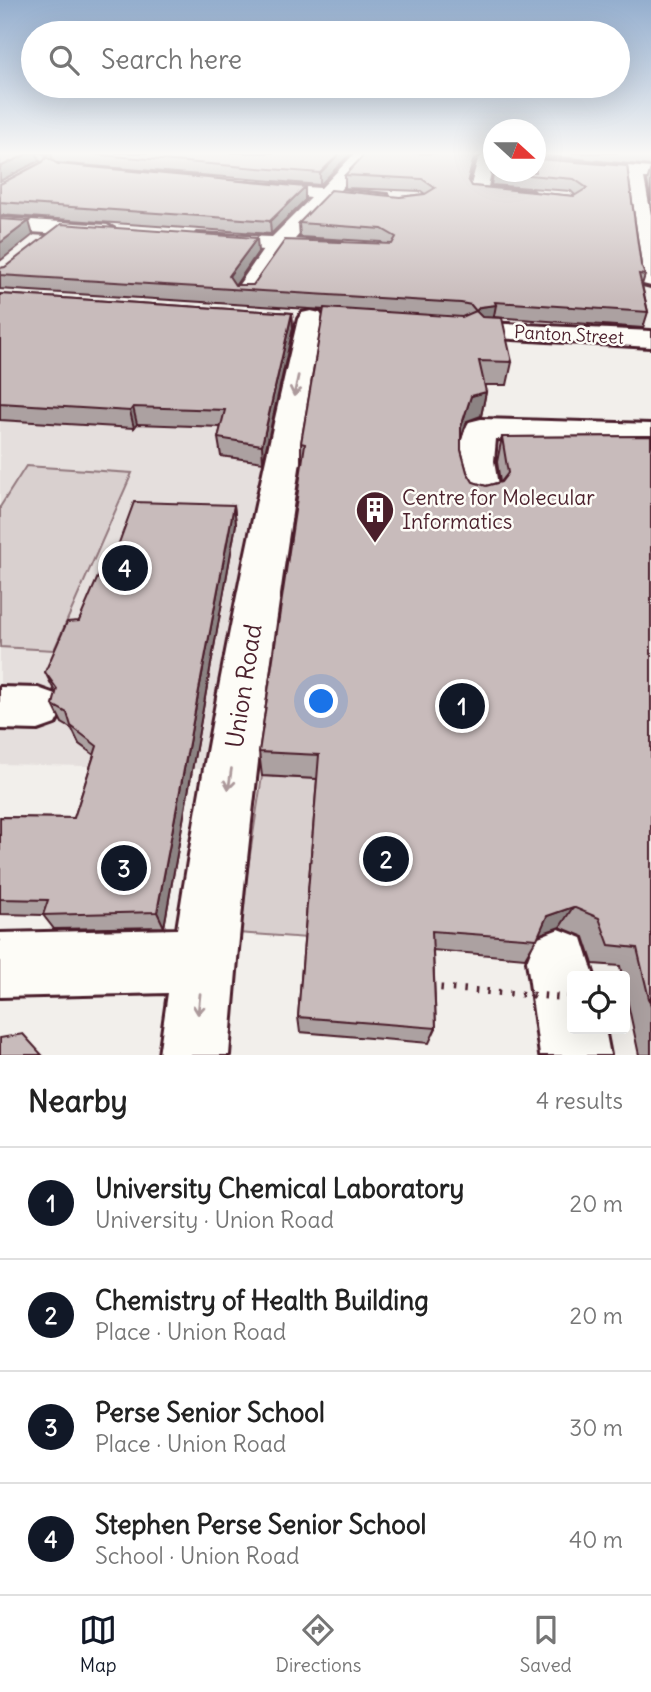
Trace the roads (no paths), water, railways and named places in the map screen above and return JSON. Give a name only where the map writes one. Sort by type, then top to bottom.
[{"type":"street","points":[[258,316],[238,304],[278,244],[319,202]]},
{"type":"street","points":[[645,202],[651,279]]},
{"type":"street","points":[[0,224],[128,233]]},
{"type":"street","points":[[30,251],[60,228]]},
{"type":"street","points":[[183,237],[355,250]]},
{"type":"street","name":"Union Road","points":[[194,1055],[204,960],[248,653],[283,450],[311,319]]},
{"type":"street","name":"Panton Street","points":[[487,331],[651,340]]},
{"type":"street","points":[[482,497],[477,461],[481,429],[651,434]]},
{"type":"street","points":[[0,965],[204,960]]},
{"type":"street","points":[[566,979],[575,1055]]},
{"type":"place","name":"Centre for Molecular Informatics","points":[[375,544]]},
{"type":"place","name":"Stephen Perse Senior School","points":[[125,568]]},
{"type":"place","name":"University Chemical Laboratory","points":[[462,706]]},
{"type":"place","name":"Chemistry of Health Building","points":[[386,859]]},
{"type":"place","name":"Perse Senior School","points":[[124,868]]}]
